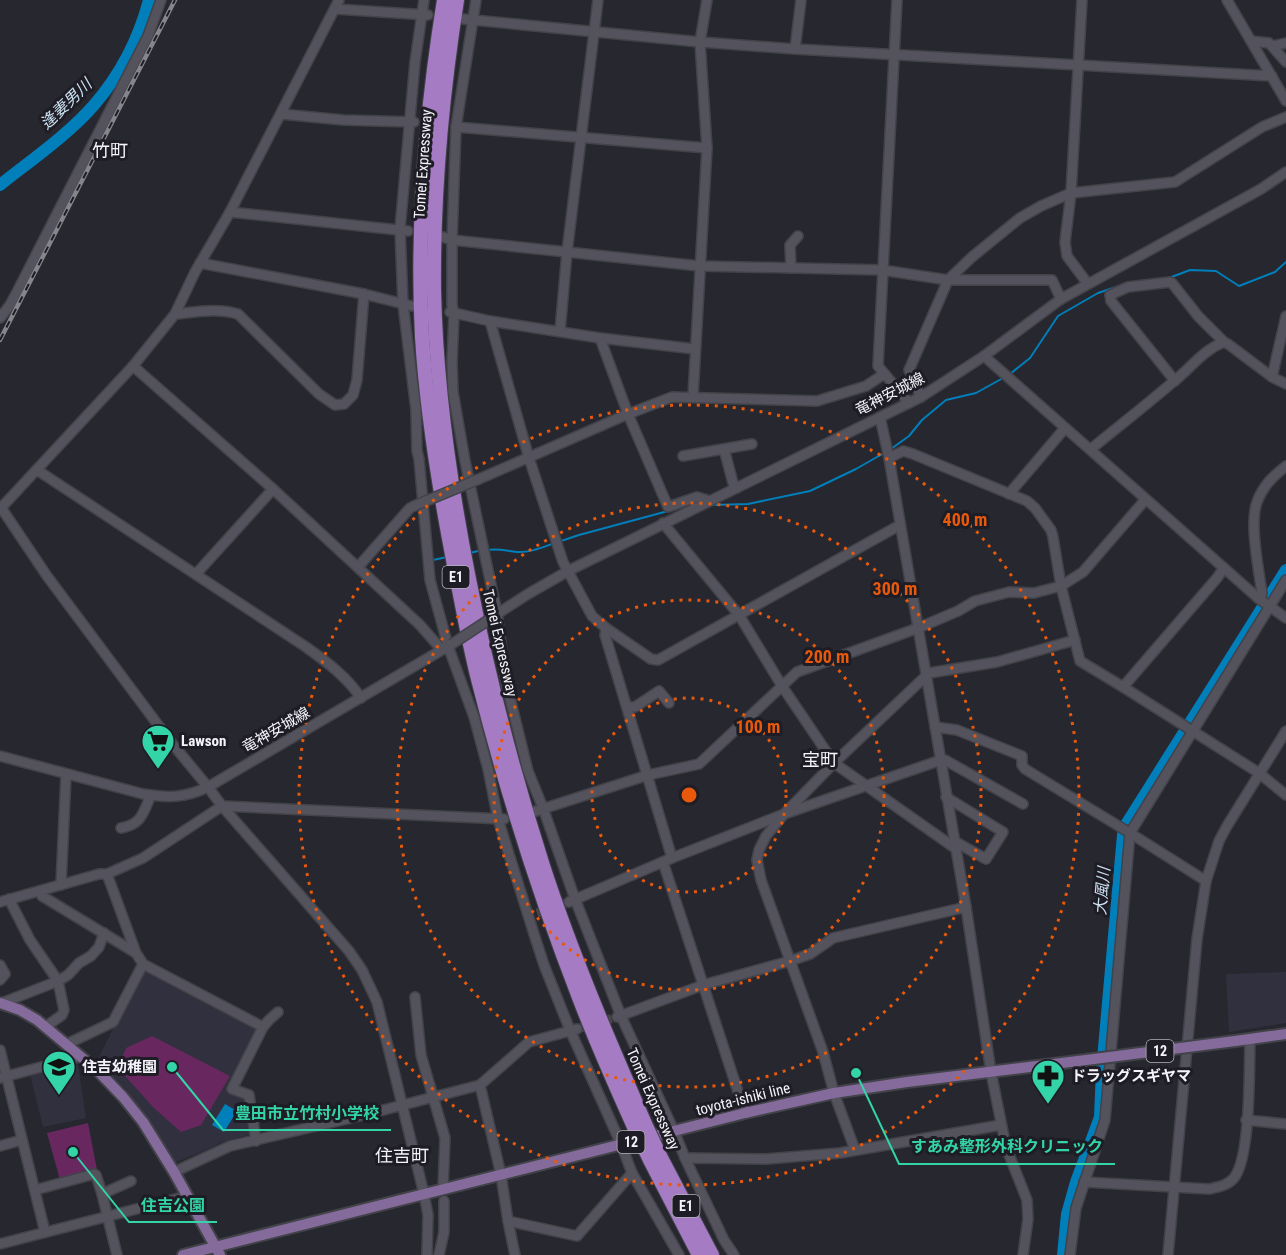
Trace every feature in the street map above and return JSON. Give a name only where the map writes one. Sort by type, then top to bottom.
[{"type":"highway","name":"Tomei Expressway","points":[[444,0],[426,128],[420,243],[422,337],[432,436],[451,550],[479,682],[530,860],[580,1000],[699,1255]]},
{"type":"highway","name":"Tomei Expressway","points":[[457,0],[440,129],[434,289],[436,338],[451,481],[462,548],[488,672],[522,799],[544,869],[641,1128]]},
{"type":"highway","name":"Tomei Expressway","points":[[655,1158],[711,1255]]},
{"type":"main road","points":[[1,1003],[20,1010],[45,1027],[98,1071],[123,1097],[143,1122],[174,1172],[218,1251]]},
{"type":"main road","name":"toyota-ishiki line","points":[[183,1255],[218,1251],[443,1189],[834,1093],[1286,1034]]},
{"type":"street","points":[[0,318],[17,292],[148,36],[161,0]]},
{"type":"street","points":[[424,0],[411,121],[404,230],[417,451],[430,580],[447,646],[474,717],[501,819],[532,914],[544,965],[574,1030],[632,1173],[679,1255]]},
{"type":"street","points":[[476,0],[467,19],[447,238],[452,305],[453,392],[507,682],[539,809],[572,901],[619,1017],[674,1131],[722,1242],[734,1255]]},
{"type":"street","points":[[560,331],[567,252],[598,0]]},
{"type":"street","points":[[693,396],[707,148],[700,42],[706,0]]},
{"type":"street","points":[[795,49],[801,0]]},
{"type":"street","points":[[897,0],[878,366],[909,403]]},
{"type":"street","points":[[1082,0],[1071,194],[1065,242],[1067,256],[1088,284]]},
{"type":"street","points":[[1227,0],[1286,101]]},
{"type":"street","points":[[424,15],[338,4],[175,314],[133,366],[0,508],[47,576],[170,741],[222,806],[349,951],[362,970],[377,1002],[424,1194],[428,1215],[427,1255],[439,1255],[444,1232],[444,1201]]},
{"type":"street","points":[[467,19],[795,49],[1272,76]]},
{"type":"street","points":[[1251,41],[1269,43],[1286,62]]},
{"type":"street","points":[[1273,46],[1286,43]]},
{"type":"street","points":[[281,114],[343,120],[411,121]]},
{"type":"street","points":[[921,397],[909,370],[948,280],[972,256],[1020,218],[1041,206],[1071,194],[1175,182],[1262,127],[1286,117]]},
{"type":"street","points":[[456,127],[707,148]]},
{"type":"street","name":"竜神安城線","points":[[0,756],[66,775],[151,795],[163,797],[194,794],[361,698],[568,571],[921,397],[984,356],[1061,299],[1261,189],[1286,172]]},
{"type":"street","points":[[230,212],[404,230]]},
{"type":"street","points":[[791,268],[790,245],[798,236]]},
{"type":"street","points":[[447,238],[700,266],[882,270],[948,280],[1052,280],[1061,299]]},
{"type":"street","points":[[198,268],[364,294],[408,305]]},
{"type":"street","points":[[1175,381],[1111,301],[1110,295],[1130,287],[1170,282],[1174,284],[1198,316],[1224,342],[1272,377],[1286,384]]},
{"type":"street","points":[[175,314],[229,311],[238,314],[319,394],[335,405],[344,404],[353,395],[357,380],[364,294]]},
{"type":"street","points":[[451,312],[490,321],[600,338],[695,349]]},
{"type":"street","points":[[1272,377],[1286,316]]},
{"type":"street","points":[[490,321],[529,458],[562,562],[592,616],[651,659],[658,660],[900,525]]},
{"type":"street","points":[[600,338],[628,414],[668,507],[697,497],[710,501]]},
{"type":"street","points":[[1091,449],[1175,381],[1197,359],[1224,342]]},
{"type":"street","points":[[984,356],[1258,598],[1286,618]]},
{"type":"street","points":[[133,366],[273,489],[420,625],[447,646]]},
{"type":"street","points":[[358,567],[410,508],[672,397],[818,401],[866,386],[884,374]]},
{"type":"street","points":[[880,417],[966,907],[991,1072],[1006,1147],[1027,1200],[1028,1219],[1023,1255]]},
{"type":"street","points":[[1009,494],[1065,428]]},
{"type":"street","points":[[683,456],[753,444]]},
{"type":"street","points":[[724,449],[733,483],[737,488]]},
{"type":"street","points":[[889,458],[903,451],[913,454],[1030,504],[1051,530],[1061,586],[1080,661],[1259,773],[1286,795]]},
{"type":"street","points":[[1258,598],[1262,594],[1254,522],[1256,504],[1272,477],[1286,466]]},
{"type":"street","points":[[37,470],[320,657],[352,684],[361,698]]},
{"type":"street","points":[[196,574],[273,489]]},
{"type":"street","points":[[539,809],[648,776],[699,764],[797,672],[918,628],[975,601],[1009,592],[1034,593],[1061,586],[1083,572],[1146,500]]},
{"type":"street","points":[[663,523],[739,615],[782,686],[834,763],[955,844],[986,859],[1003,832],[946,797]]},
{"type":"street","points":[[1123,687],[1224,568]]},
{"type":"street","points":[[1070,1255],[1076,1208],[1105,1120],[1130,833],[1286,580]]},
{"type":"street","points":[[606,628],[605,635],[648,776],[668,860],[703,985],[745,1113]]},
{"type":"street","points":[[855,1150],[834,1093],[823,1052],[761,880],[757,860],[762,843],[784,814],[928,673],[997,662],[1075,640]]},
{"type":"street","points":[[627,707],[635,707],[659,691],[669,703]]},
{"type":"street","points":[[935,727],[957,730],[1022,756],[1022,765],[1025,769],[1206,881]]},
{"type":"street","points":[[1168,1255],[1197,939],[1206,881],[1219,842],[1286,731]]},
{"type":"street","points":[[572,901],[784,814],[941,760],[945,760],[1023,804]]},
{"type":"street","points":[[61,885],[66,775]]},
{"type":"street","points":[[121,828],[139,821],[151,795]]},
{"type":"street","points":[[45,1027],[62,1015],[64,1010],[58,981],[5,900],[99,874],[107,874],[143,858],[222,806],[501,819]]},
{"type":"street","points":[[107,874],[136,953],[143,964],[263,1028]]},
{"type":"street","points":[[39,891],[42,896],[136,953]]},
{"type":"street","points":[[619,1017],[703,985],[790,962],[810,954],[833,938],[966,907]]},
{"type":"street","points":[[1,1003],[68,975],[99,947],[104,933]]},
{"type":"street","points":[[67,1044],[113,1022],[143,964]]},
{"type":"street","points":[[0,965],[5,974],[0,980]]},
{"type":"street","points":[[415,997],[421,1055],[445,1138],[443,1189]]},
{"type":"street","points":[[256,1141],[249,1095],[232,1089],[263,1028],[278,1012]]},
{"type":"street","points":[[174,1172],[230,1146],[348,1115],[480,1085],[529,1042],[574,1030]]},
{"type":"street","points":[[1084,1182],[1209,1189],[1232,1180],[1239,1168],[1245,1143],[1250,1039]]},
{"type":"street","points":[[0,1050],[3,1077],[22,1140],[45,1232]]},
{"type":"street","points":[[3,1077],[79,1057]]},
{"type":"street","points":[[480,1085],[501,1175],[515,1255]]},
{"type":"street","points":[[1246,1120],[1286,1124]]},
{"type":"street","points":[[685,1158],[766,1159],[840,1153],[1001,1125]]},
{"type":"street","points":[[0,1146],[22,1140]]},
{"type":"street","points":[[508,1221],[577,1236],[632,1173]]},
{"type":"street","points":[[35,1190],[96,1175],[117,1255]]},
{"type":"street","points":[[102,1194],[130,1181]]},
{"type":"street","points":[[0,1244],[187,1196]]},
{"type":"shaded area","points":[[144,967],[259,1029],[229,1089],[245,1096],[252,1134],[222,1142],[174,1163],[126,1089],[97,1061]]},
{"type":"shaded area","points":[[1286,972],[1286,1023],[1229,1032],[1226,974]]},
{"type":"shaded area","points":[[152,1036],[230,1076],[201,1125],[181,1132],[154,1108],[118,1068],[126,1048]]},
{"type":"shaded area","name":"住吉幼稚園","points":[[76,1063],[86,1118],[43,1127],[30,1074]]},
{"type":"shaded area","points":[[88,1123],[97,1170],[60,1180],[47,1133]]},
{"type":"water","points":[[225,1104],[237,1111],[224,1132],[212,1125]]},
{"type":"waterway","name":"逢妻男川","points":[[0,185],[49,147],[94,105],[128,56],[149,0]]},
{"type":"waterway","points":[[1169,278],[1190,270],[1216,271],[1239,286],[1275,272],[1286,262]]},
{"type":"waterway","points":[[1010,374],[1030,358],[1058,316],[1098,293],[1128,283]]},
{"type":"waterway","points":[[891,449],[909,436],[922,420],[946,400],[976,393],[1003,378]]},
{"type":"waterway","points":[[711,505],[748,504],[810,491],[884,453]]},
{"type":"waterway","points":[[685,506],[697,503]]},
{"type":"waterway","points":[[561,541],[668,511]]},
{"type":"waterway","points":[[488,550],[527,552],[555,543]]},
{"type":"waterway","points":[[470,553],[482,550]]},
{"type":"waterway","points":[[433,560],[447,557]]},
{"type":"waterway","name":"大風川","points":[[1063,1255],[1067,1214],[1100,1117],[1102,1070],[1123,835],[1127,823],[1286,570]]},
{"type":"tunnel","points":[[537,913],[569,902]]},
{"type":"tunnel","points":[[577,1029],[617,1017]]},
{"type":"railway","points":[[0,340],[175,0]]},
{"type":"place","name":"Lawson","points":[[158,770]]},
{"type":"place","name":"豊田市立竹村小学校","points":[[172,1067]]},
{"type":"place","name":"すあみ整形外科クリニック","points":[[856,1073]]},
{"type":"place","name":"住吉幼稚園","points":[[59,1096]]},
{"type":"place","name":"ドラッグスギヤマ","points":[[1048,1105]]},
{"type":"place","name":"住吉公園","points":[[73,1152]]},
{"type":"district","name":"竹町","points":[[110,150]]},
{"type":"district","name":"宝町","points":[[820,759]]},
{"type":"district","name":"住吉町","points":[[402,1155]]}]
